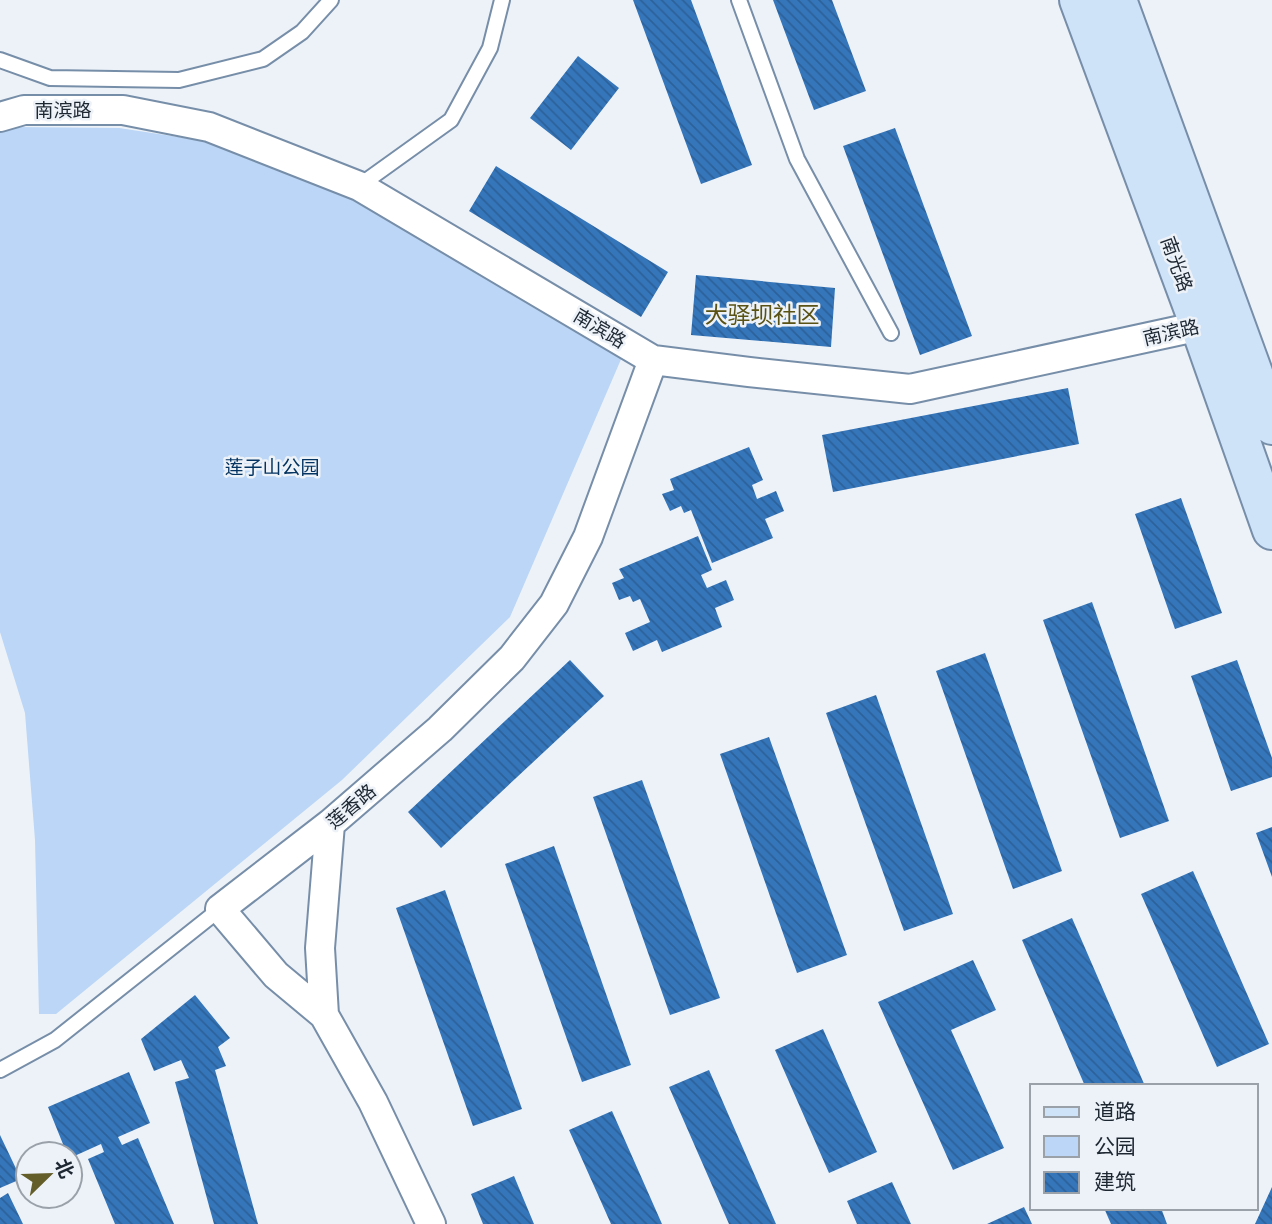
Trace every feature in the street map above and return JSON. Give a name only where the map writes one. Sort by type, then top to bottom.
[{"type":"main road","name":"南光路","points":[[1079,0],[1217,321],[1272,425]]},
{"type":"main road","name":"南光路","points":[[1117,0],[1217,321],[1272,530]]},
{"type":"street","name":"南滨路","points":[[0,117],[24,110],[123,110],[209,127],[359,186],[653,360],[910,389],[1217,321]]},
{"type":"street","name":"莲香路","points":[[220,909],[330,824],[449,720],[512,658],[554,604],[588,537],[653,360]]},
{"type":"street","points":[[324,1014],[320,948],[330,824]]},
{"type":"street","points":[[220,909],[276,975],[324,1014],[373,1102],[431,1224]]},
{"type":"lane","points":[[0,60],[50,78],[179,80],[263,59],[302,32],[331,0]]},
{"type":"lane","points":[[359,186],[451,120],[490,48],[502,0]]},
{"type":"lane","points":[[739,0],[797,159],[891,333]]},
{"type":"lane","points":[[0,1070],[55,1040],[220,909]]},
{"type":"green space","name":"莲子山公园","points":[[11,127],[119,128],[218,143],[340,193],[584,330],[622,357],[510,617],[342,780],[56,1014],[39,1014],[35,840],[25,713],[0,632],[0,131]]},
{"type":"building","points":[[633,0],[691,0],[752,165],[701,184]]},
{"type":"building","points":[[773,0],[832,0],[866,91],[814,110]]},
{"type":"building","points":[[578,56],[619,88],[571,150],[530,118]]},
{"type":"building","points":[[895,128],[972,336],[920,355],[843,146]]},
{"type":"building","points":[[496,166],[668,272],[641,317],[469,211]]},
{"type":"building","points":[[696,275],[835,288],[831,347],[691,335]]},
{"type":"building","points":[[1068,388],[1079,444],[833,492],[822,435]]},
{"type":"building","points":[[749,447],[763,480],[752,485],[757,499],[776,491],[784,511],[765,519],[773,538],[712,563],[691,510],[684,513],[681,506],[670,511],[662,494],[674,490],[670,479]]},
{"type":"building","points":[[1181,498],[1222,613],[1175,629],[1135,514]]},
{"type":"building","points":[[698,536],[712,570],[701,575],[707,588],[726,580],[734,600],[715,608],[722,627],[662,652],[657,640],[633,651],[625,633],[650,622],[640,599],[633,602],[630,596],[619,600],[612,583],[624,578],[619,569]]},
{"type":"building","points":[[1092,602],[1169,821],[1120,838],[1043,620]]},
{"type":"building","points":[[985,653],[1062,871],[1013,889],[936,671]]},
{"type":"building","points":[[570,660],[604,696],[441,848],[408,812]]},
{"type":"building","points":[[1237,660],[1272,758],[1272,777],[1231,791],[1191,676]]},
{"type":"building","points":[[876,695],[953,914],[904,931],[826,713]]},
{"type":"building","points":[[769,737],[847,955],[797,973],[720,754]]},
{"type":"building","points":[[642,780],[720,998],[670,1015],[593,797]]},
{"type":"building","points":[[1272,827],[1272,877],[1256,833]]},
{"type":"building","points":[[554,846],[631,1065],[582,1082],[505,864]]},
{"type":"building","points":[[1193,871],[1269,1044],[1217,1067],[1141,894]]},
{"type":"building","points":[[445,890],[522,1109],[473,1126],[396,908]]},
{"type":"building","points":[[1072,918],[1144,1084],[1084,1084],[1022,940]]},
{"type":"building","points":[[973,960],[996,1010],[951,1030],[1004,1148],[953,1170],[878,1002]]},
{"type":"building","points":[[195,995],[230,1038],[218,1047],[226,1066],[215,1070],[258,1224],[214,1224],[175,1082],[189,1078],[181,1060],[154,1071],[141,1039]]},
{"type":"building","points":[[823,1029],[877,1152],[829,1173],[775,1050]]},
{"type":"building","points":[[709,1070],[776,1224],[729,1224],[669,1087]]},
{"type":"building","points":[[129,1072],[150,1123],[118,1137],[122,1145],[138,1138],[174,1224],[115,1224],[88,1159],[104,1152],[101,1144],[84,1152],[84,1140],[61,1140],[48,1107]]},
{"type":"building","points":[[612,1111],[662,1224],[611,1224],[569,1130]]},
{"type":"building","points":[[0,1135],[14,1164],[14,1182],[0,1188]]},
{"type":"building","points":[[514,1176],[534,1224],[483,1224],[471,1194]]},
{"type":"building","points":[[892,1182],[911,1224],[857,1224],[847,1201]]},
{"type":"building","points":[[1272,1187],[1272,1224],[1255,1224]]},
{"type":"building","points":[[8,1193],[23,1224],[0,1224],[0,1198]]},
{"type":"building","points":[[1024,1207],[1032,1224],[987,1224]]},
{"type":"building","points":[[1105,1210],[1162,1210],[1167,1224],[1111,1224]]},
{"type":"district","name":"大驿坝社区","points":[[762,315]]}]
